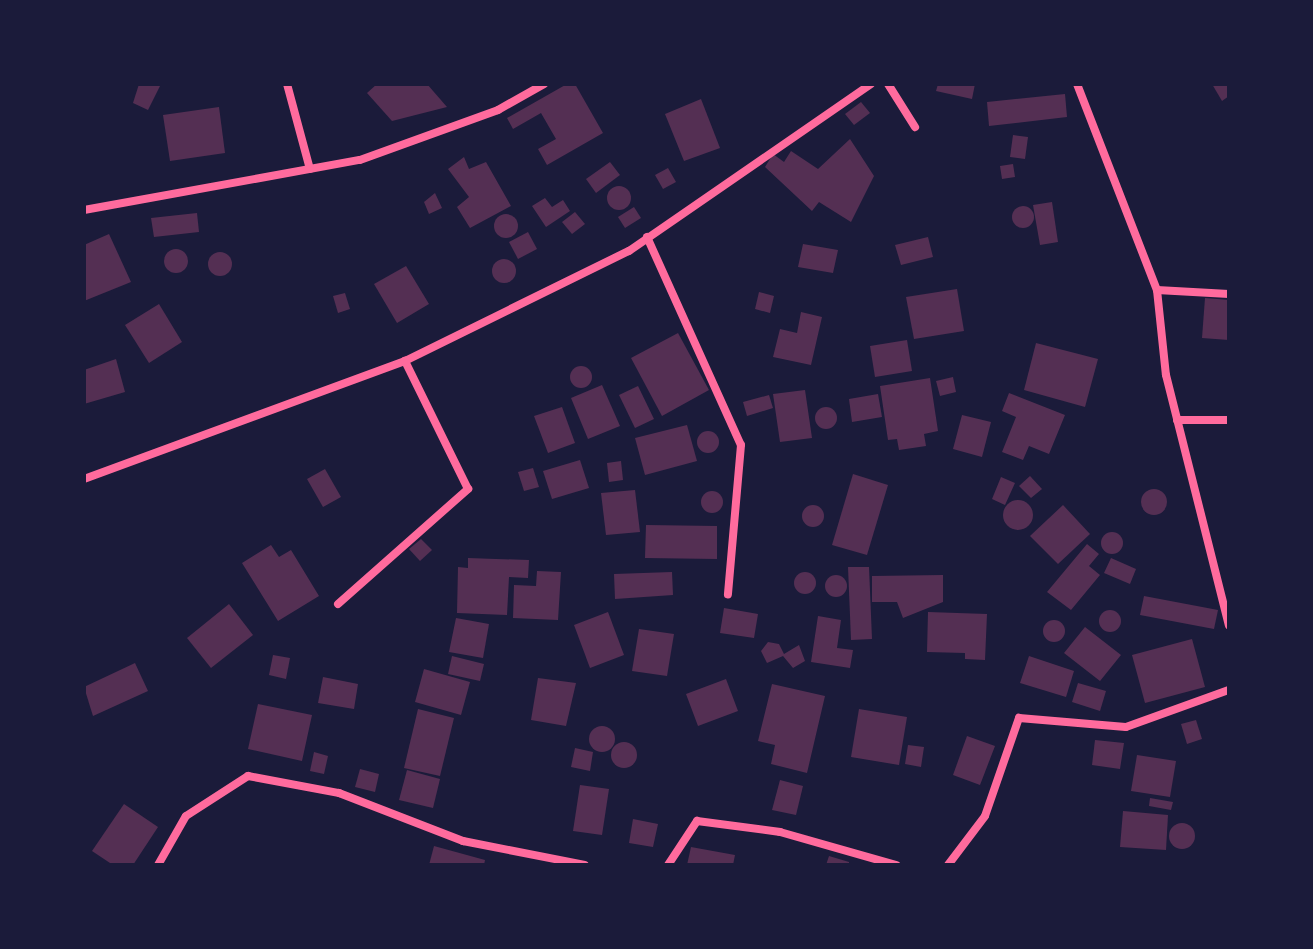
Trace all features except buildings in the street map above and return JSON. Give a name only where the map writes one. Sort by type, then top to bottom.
[{"type":"street","points":[[287,84],[310,169]]},
{"type":"street","points":[[84,210],[374,155],[498,110],[544,84]]},
{"type":"street","points":[[84,479],[405,361],[629,251],[871,84]]},
{"type":"street","points":[[888,84],[915,127]]},
{"type":"street","points":[[1077,84],[1157,290],[1166,375],[1229,625]]},
{"type":"street","points":[[647,237],[741,445],[728,594]]},
{"type":"street","points":[[1157,290],[1229,294]]},
{"type":"street","points":[[338,604],[468,489],[405,361]]},
{"type":"street","points":[[1177,420],[1229,420]]},
{"type":"street","points":[[948,865],[985,816],[1019,718],[1126,727],[1229,690]]},
{"type":"street","points":[[158,865],[186,816],[248,776],[339,793],[463,841],[585,865]]},
{"type":"street","points":[[668,865],[697,821],[780,832],[896,865]]}]
